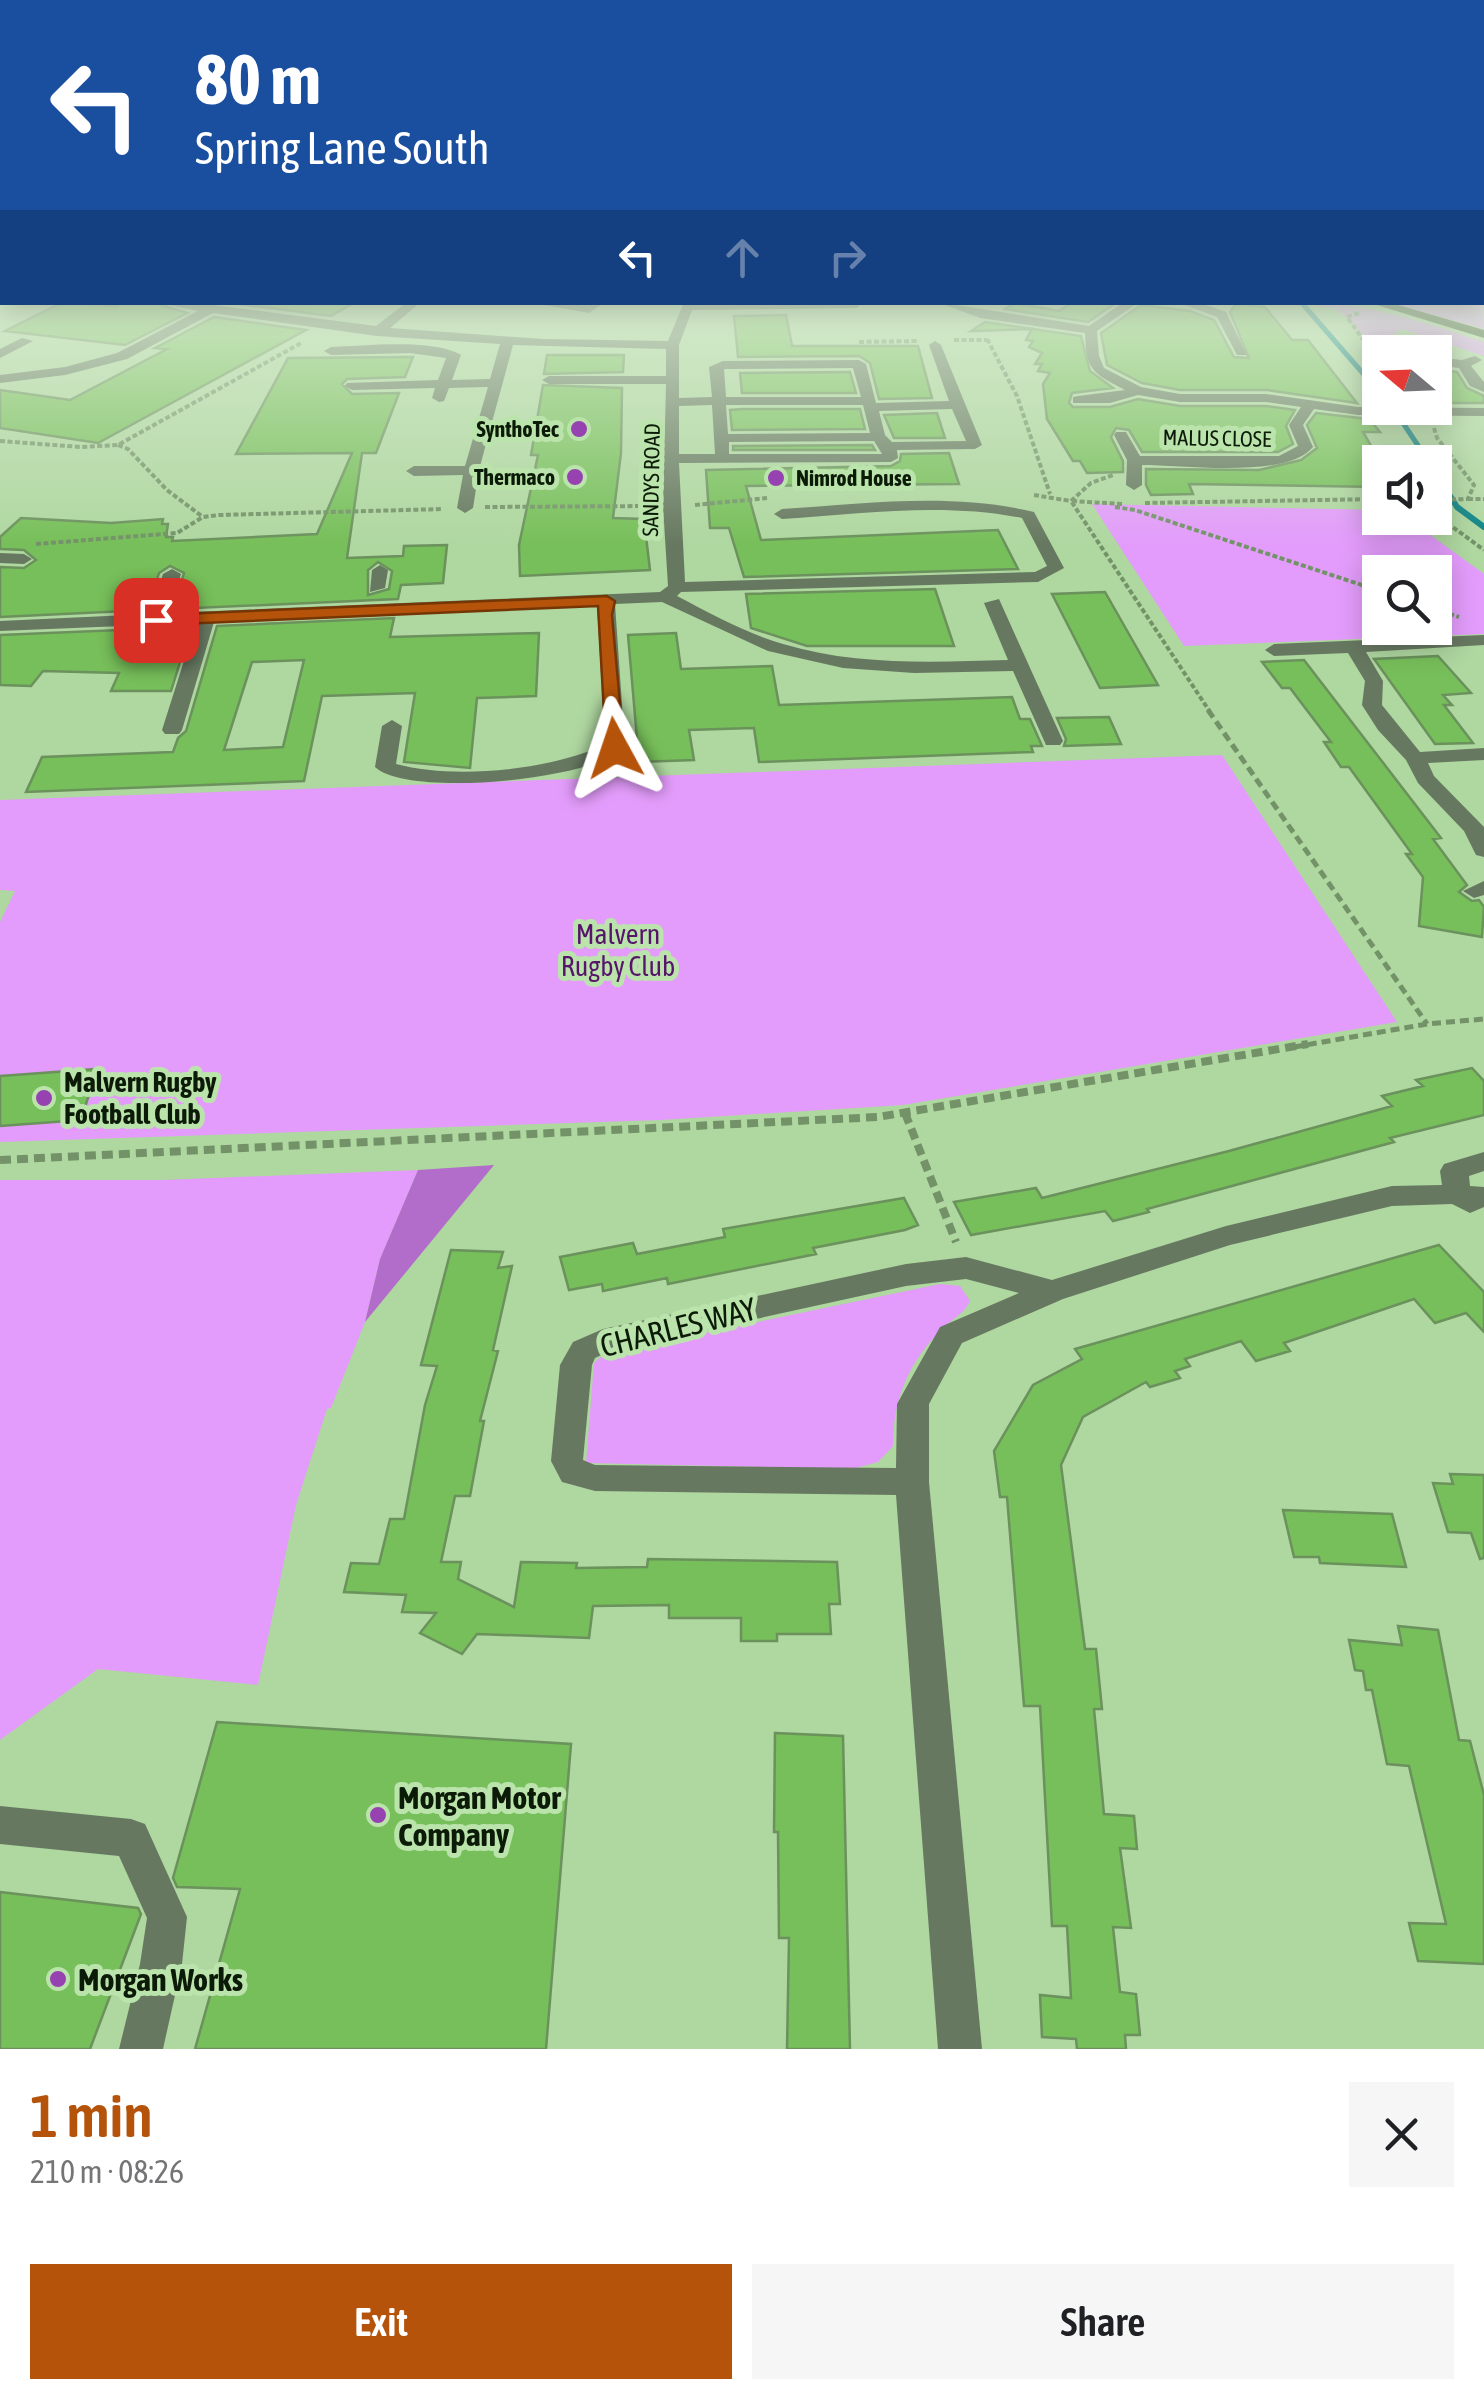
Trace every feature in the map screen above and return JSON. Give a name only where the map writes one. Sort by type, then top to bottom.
[{"type":"street","points":[[0,379],[65,371],[127,354]]},
{"type":"street","points":[[442,354],[454,355],[442,391]]},
{"type":"street","points":[[464,508],[470,470],[504,354]]},
{"type":"street","name":"SANDYS ROAD","points":[[671,592],[674,354]]},
{"type":"street","points":[[673,458],[891,458],[856,354]]},
{"type":"street","points":[[721,438],[975,446],[938,354]]},
{"type":"street","points":[[1092,354],[1098,370],[1137,391],[1180,398],[1266,398],[1362,410]]},
{"type":"street","points":[[1452,362],[1469,362],[1476,383],[1484,388]]},
{"type":"street","points":[[722,458],[716,367],[859,364]]},
{"type":"street","points":[[549,380],[675,380]]},
{"type":"street","points":[[352,386],[442,391],[494,383]]},
{"type":"street","points":[[1078,400],[1110,399],[1137,391]]},
{"type":"street","points":[[674,402],[957,405]]},
{"type":"street","name":"MALUS CLOSE","points":[[1135,460],[1281,461],[1298,455],[1306,447],[1296,425],[1309,406]]},
{"type":"street","points":[[1452,412],[1484,412]]},
{"type":"street","points":[[1121,435],[1135,460],[1134,485]]},
{"type":"street","points":[[414,471],[470,470]]},
{"type":"street","points":[[446,622],[606,608],[671,592],[1038,577],[1056,568],[1028,515],[1002,508],[953,505],[782,514]]},
{"type":"street","points":[[0,558],[29,551]]},
{"type":"street","points":[[156,620],[172,574]]},
{"type":"street","points":[[671,592],[744,636],[830,661],[884,667],[1020,665]]},
{"type":"street","points":[[993,603],[1053,741]]},
{"type":"street","points":[[0,626],[606,608]]},
{"type":"street","points":[[392,726],[385,767],[400,773],[469,775],[572,766],[615,748],[606,608]]},
{"type":"street","points":[[172,730],[206,618]]},
{"type":"street","points":[[1274,650],[1484,640]]},
{"type":"street","points":[[1354,647],[1374,681],[1372,705],[1388,730],[1414,758],[1424,779],[1474,828],[1484,850]]},
{"type":"street","points":[[1414,758],[1484,754]]},
{"type":"street","points":[[1475,1201],[1454,1170],[1484,1161]]},
{"type":"street","points":[[960,2049],[912,1482],[913,1404],[951,1336],[1052,1290],[1226,1236],[1392,1196],[1475,1201]]},
{"type":"street","name":"CHARLES WAY","points":[[912,1482],[595,1478],[574,1473],[567,1460],[576,1364],[584,1350],[603,1341],[906,1275],[966,1268],[1052,1290]]},
{"type":"street","points":[[0,1825],[131,1838],[167,1917],[141,2049]]},
{"type":"path","points":[[118,445],[282,354]]},
{"type":"path","points":[[994,354],[1017,396],[1050,494]]},
{"type":"path","points":[[1433,425],[1437,438],[1474,484],[1468,500]]},
{"type":"path","points":[[0,441],[81,447],[118,445],[128,449],[167,490],[204,518]]},
{"type":"path","points":[[1072,500],[1091,483],[1135,460]]},
{"type":"path","points":[[1020,495],[1050,494],[1136,510],[1362,585]]},
{"type":"path","points":[[1096,505],[1362,499]]},
{"type":"path","points":[[1452,499],[1484,499]]},
{"type":"path","points":[[1072,500],[1204,705],[1427,1024]]},
{"type":"path","points":[[29,551],[177,533],[204,518],[464,508],[671,506]]},
{"type":"path","points":[[1452,526],[1484,550]]},
{"type":"path","points":[[0,1160],[905,1113],[1427,1024],[1484,1020]]},
{"type":"path","points":[[905,1113],[966,1268]]},
{"type":"green space","points":[[1092,504],[1362,510],[1362,535],[1430,535],[1484,574],[1484,634],[1452,635],[1452,555],[1362,555],[1362,639],[1184,646]]},
{"type":"green space","name":"Malvern Rugby Club","points":[[1222,755],[1397,1022],[903,1105],[661,1120],[0,1142],[0,922],[15,891],[0,890],[0,800]]},
{"type":"green space","points":[[418,1170],[380,1259],[365,1322],[331,1408],[327,1409],[296,1505],[258,1685],[98,1669],[0,1740],[0,1180],[163,1180]]},
{"type":"green space","points":[[940,1284],[960,1286],[970,1301],[930,1342],[912,1369],[896,1413],[893,1446],[878,1462],[852,1469],[586,1463],[594,1363],[604,1354]]},
{"type":"shaded area","points":[[494,1165],[365,1322],[380,1259],[418,1170]]},
{"type":"building","points":[[158,354],[263,354],[98,443],[0,428],[0,390],[70,400]]},
{"type":"building","points":[[738,354],[920,354],[932,398],[879,399],[870,363],[859,356],[738,357]]},
{"type":"building","points":[[1042,354],[1086,354],[1090,371],[1113,388],[1072,393],[1069,403],[1073,407],[1110,407],[1138,399],[1180,406],[1295,410],[1286,426],[1293,444],[1278,452],[1142,452],[1129,430],[1116,428],[1111,437],[1123,461],[1123,472],[1087,473],[1080,461],[1073,461],[1047,419],[1043,384],[1050,373],[1038,371],[1042,364],[1035,364]]},
{"type":"building","points":[[1105,354],[1232,354],[1249,358],[1247,354],[1319,354],[1357,403],[1267,390],[1180,390],[1142,383],[1107,365]]},
{"type":"building","points":[[547,355],[624,355],[623,372],[544,374]]},
{"type":"building","points":[[413,357],[405,377],[347,379],[342,384],[352,394],[399,393],[376,453],[362,453],[347,558],[403,556],[404,546],[447,545],[443,583],[401,585],[398,599],[173,609],[184,573],[170,566],[159,573],[147,610],[0,617],[0,567],[24,568],[36,560],[24,550],[0,549],[0,537],[21,518],[111,523],[163,519],[162,524],[168,524],[166,537],[173,537],[172,541],[317,534],[352,453],[236,454],[288,358]],"holes":[[[378,562],[392,571],[389,589],[368,595],[368,570]]]},
{"type":"building","points":[[1452,371],[1457,372],[1467,388],[1484,396],[1484,403],[1452,403]]},
{"type":"building","points":[[850,372],[856,393],[742,393],[740,373]]},
{"type":"building","points":[[543,385],[622,388],[621,453],[613,518],[644,519],[650,570],[520,576],[519,545],[538,455],[531,455]]},
{"type":"building","points":[[860,409],[865,429],[732,430],[730,410]]},
{"type":"building","points":[[937,413],[945,438],[894,438],[884,415]]},
{"type":"building","points":[[1316,413],[1362,418],[1362,425],[1374,425],[1380,432],[1363,432],[1371,445],[1362,445],[1362,487],[1189,484],[1193,494],[1151,495],[1146,485],[1146,469],[1259,470],[1301,460],[1317,448],[1307,425]]},
{"type":"building","points":[[872,445],[875,450],[733,450],[733,446]]},
{"type":"building","points":[[949,453],[959,484],[746,486],[761,540],[998,530],[1018,569],[744,577],[729,528],[710,528],[706,470],[891,466],[900,461],[901,454]]},
{"type":"building","points":[[935,589],[954,646],[807,646],[751,628],[746,594]]},
{"type":"building","points":[[1105,592],[1158,685],[1100,688],[1052,594]]},
{"type":"building","points":[[394,618],[390,637],[539,633],[536,696],[477,698],[470,768],[404,762],[415,693],[322,696],[304,781],[26,792],[42,757],[173,752],[178,738],[186,731],[217,626]],"holes":[[[304,660],[283,747],[224,750],[252,662]]]},
{"type":"building","points":[[191,627],[171,691],[111,691],[119,673],[43,671],[31,686],[0,685],[0,635]]},
{"type":"building","points":[[676,633],[681,669],[772,666],[779,705],[1012,697],[1020,719],[1030,719],[1042,746],[1031,746],[1033,752],[759,762],[754,728],[689,730],[694,760],[639,762],[628,635]]},
{"type":"building","points":[[1438,656],[1471,693],[1443,695],[1452,705],[1444,705],[1473,743],[1435,744],[1374,659]]},
{"type":"building","points":[[1304,660],[1441,838],[1433,839],[1467,885],[1459,892],[1472,901],[1479,900],[1484,907],[1482,937],[1419,926],[1423,877],[1406,854],[1412,854],[1349,767],[1341,767],[1324,742],[1331,742],[1290,688],[1282,688],[1262,662]]},
{"type":"building","points":[[1109,717],[1121,744],[1064,746],[1066,739],[1057,718]]},
{"type":"building","points":[[1472,1068],[1484,1081],[1484,1115],[1390,1138],[1394,1142],[1147,1209],[1149,1212],[1113,1221],[1105,1211],[971,1235],[954,1202],[1036,1188],[1042,1198],[1229,1151],[1392,1106],[1382,1096],[1423,1086],[1416,1080]]},
{"type":"building","name":"Malvern Rugby Football Club","points":[[97,1069],[81,1120],[0,1126],[0,1076]]},
{"type":"building","points":[[904,1198],[918,1225],[813,1248],[816,1254],[668,1284],[667,1278],[603,1291],[602,1284],[569,1290],[560,1257],[633,1243],[637,1254],[725,1237],[723,1229]]},
{"type":"building","points":[[1439,1245],[1484,1292],[1484,1332],[1466,1313],[1435,1323],[1414,1299],[1284,1343],[1290,1351],[1256,1361],[1241,1341],[1185,1359],[1190,1366],[1175,1371],[1180,1378],[1150,1387],[1146,1382],[1083,1417],[1061,1465],[1085,1649],[1096,1649],[1102,1709],[1094,1709],[1104,1814],[1134,1816],[1137,1849],[1120,1848],[1131,1928],[1113,1927],[1120,1992],[1136,1994],[1140,2035],[1125,2035],[1126,2049],[1077,2049],[1076,2039],[1042,2037],[1040,1995],[1071,1998],[1067,1926],[1052,1926],[1040,1706],[1024,1706],[1007,1497],[1000,1497],[994,1451],[1033,1385],[1082,1359],[1075,1349]]},
{"type":"building","points":[[451,1250],[503,1252],[498,1268],[512,1266],[493,1350],[498,1351],[480,1421],[484,1421],[470,1496],[455,1496],[441,1562],[461,1562],[458,1579],[514,1607],[521,1562],[577,1563],[576,1568],[647,1567],[648,1559],[837,1562],[840,1604],[829,1604],[831,1634],[777,1634],[777,1641],[741,1641],[741,1618],[669,1618],[669,1605],[593,1606],[589,1638],[477,1634],[462,1654],[420,1633],[436,1613],[402,1612],[406,1595],[344,1592],[351,1563],[379,1564],[390,1519],[404,1519],[425,1405],[437,1366],[421,1365]]},
{"type":"building","points":[[1450,1474],[1484,1475],[1484,1558],[1480,1559],[1471,1533],[1448,1532],[1433,1483],[1453,1484]]},
{"type":"building","points":[[1283,1510],[1392,1514],[1406,1567],[1320,1563],[1319,1557],[1294,1557]]},
{"type":"building","points":[[1398,1626],[1438,1630],[1459,1740],[1470,1741],[1484,1795],[1484,1964],[1418,1961],[1409,1923],[1446,1924],[1409,1766],[1387,1764],[1372,1690],[1366,1690],[1363,1671],[1355,1670],[1349,1640],[1402,1645]]},
{"type":"building","name":"Morgan Motor Company","points":[[217,1722],[571,1744],[546,2049],[195,2049],[240,1889],[177,1887],[173,1878]]},
{"type":"building","points":[[775,1733],[843,1736],[850,2049],[787,2049],[789,1938],[779,1938]]},
{"type":"building","name":"Morgan Works","points":[[0,1892],[138,1908],[141,1914],[90,2049],[0,2049]]},
{"type":"waterway","points":[[1346,354],[1362,372]]},
{"type":"waterway","points":[[1404,425],[1418,445]]},
{"type":"waterway","points":[[1452,499],[1484,527]]},
{"type":"place","name":"SynthoTec","points":[[579,429]]},
{"type":"place","name":"Thermaco","points":[[575,477]]},
{"type":"place","name":"Nimrod House","points":[[776,478]]},
{"type":"place","name":"Malvern Rugby Football Club","points":[[44,1098]]},
{"type":"place","name":"Morgan Motor Company","points":[[378,1815]]},
{"type":"place","name":"Morgan Works","points":[[58,1979]]},
{"type":"route","points":[[156,620],[607,601],[604,615],[615,748]]}]
